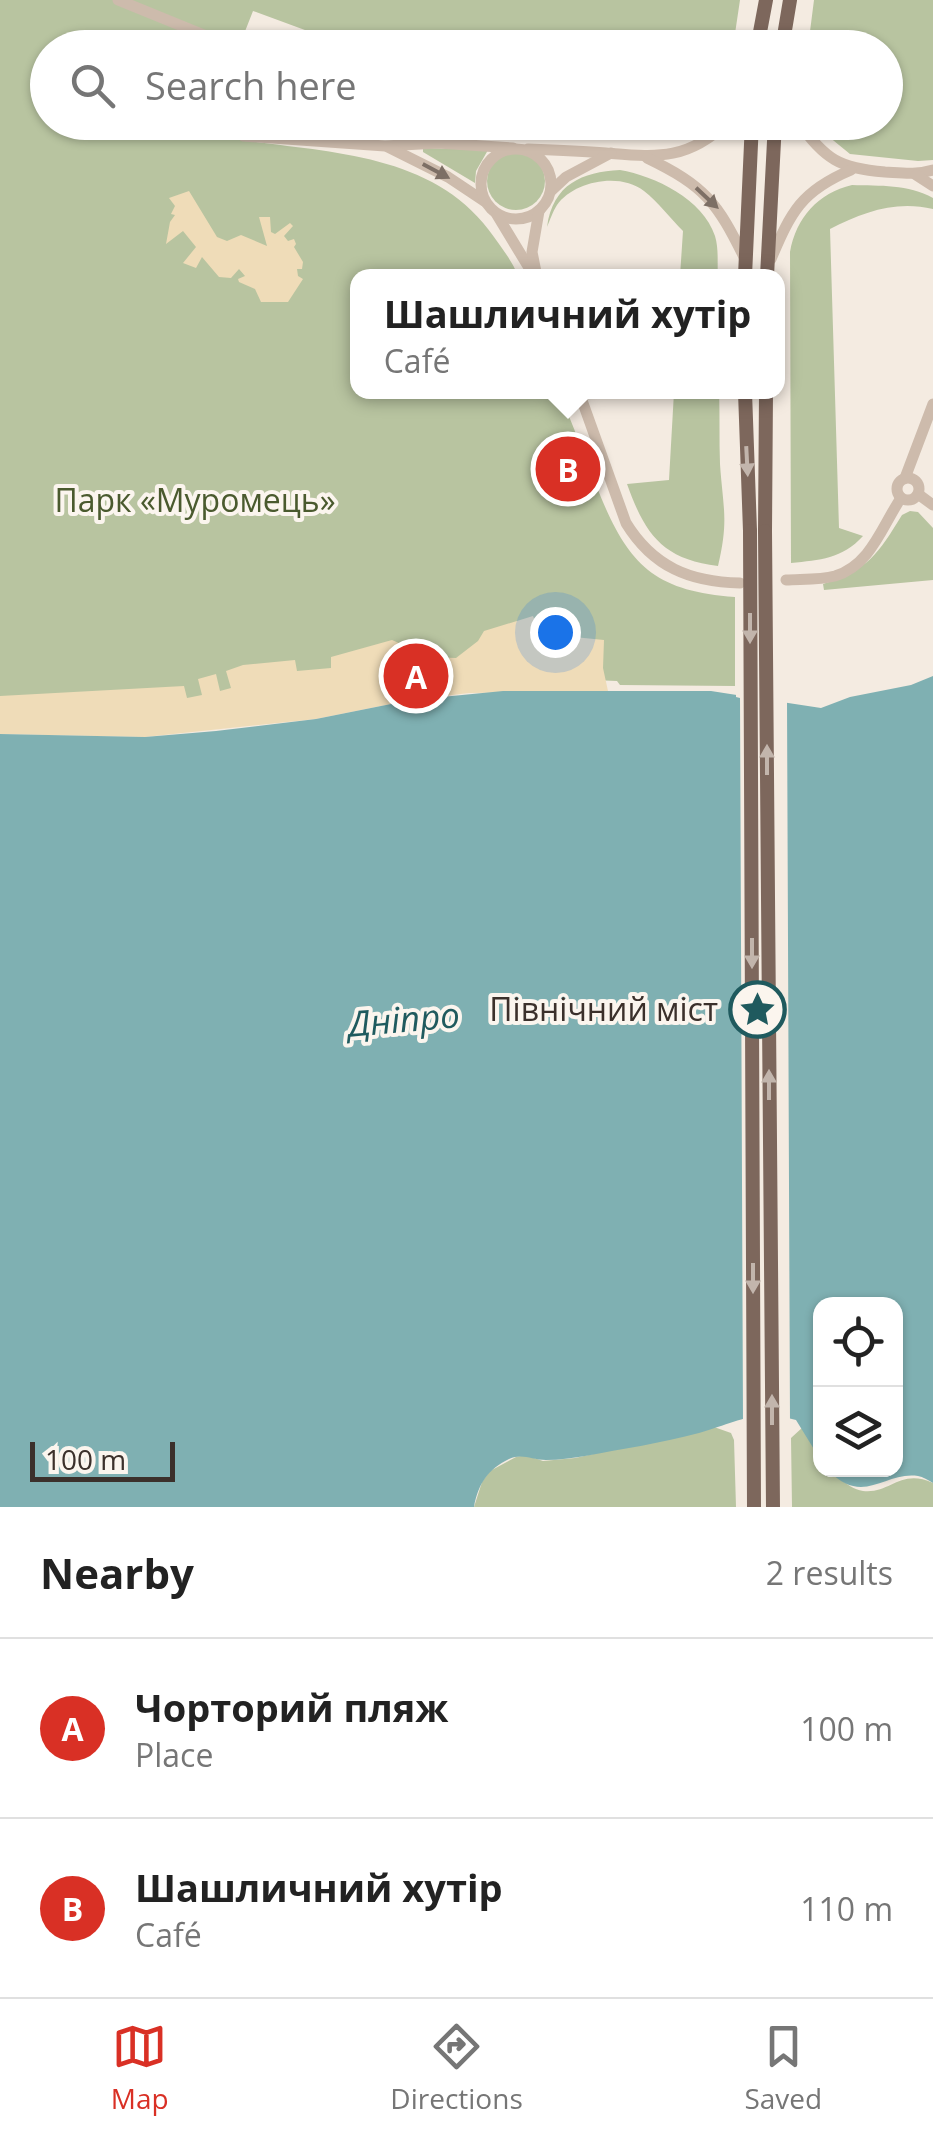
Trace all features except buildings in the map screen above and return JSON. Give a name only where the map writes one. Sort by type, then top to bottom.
[{"type":"main road","points":[[761,30],[766,0]]},
{"type":"main road","points":[[785,30],[790,0]]},
{"type":"main road","points":[[745,269],[751,140]]},
{"type":"main road","points":[[767,269],[775,140]]},
{"type":"main road","points":[[746,399],[758,531],[772,1507]]},
{"type":"main road","points":[[754,1507],[758,531],[766,399]]},
{"type":"street","points":[[118,0],[192,30]]},
{"type":"street","points":[[299,140],[384,146],[438,142],[646,158],[688,151],[710,140]]},
{"type":"street","points":[[811,140],[850,170]]},
{"type":"street","points":[[384,146],[448,177],[484,201],[531,269]]},
{"type":"street","points":[[484,201],[481,188],[485,166],[502,151],[519,148],[543,160],[552,180],[550,192]]},
{"type":"street","points":[[534,269],[532,252],[539,211],[550,192],[566,177],[610,153]]},
{"type":"street","points":[[646,158],[712,200],[745,260]]},
{"type":"street","points":[[768,269],[786,221],[814,189],[850,170],[916,175],[933,170]]},
{"type":"street","points":[[916,175],[933,186]]},
{"type":"street","points":[[494,212],[517,219],[539,211]]},
{"type":"street","points":[[581,399],[626,524],[637,542],[649,555],[680,573],[713,582],[740,583]]},
{"type":"street","points":[[902,498],[897,487],[905,478],[933,404]]},
{"type":"street","points":[[905,478],[917,482],[918,494],[933,505]]},
{"type":"street","points":[[902,498],[910,500],[918,494]]},
{"type":"street","points":[[786,580],[834,576],[851,568],[878,540],[902,498]]},
{"type":"green space","name":"Парк «Муромець»","points":[[0,0],[740,0],[736,30],[305,30],[253,11],[246,30],[30,30],[30,140],[249,140],[351,155],[416,174],[471,210],[514,269],[350,269],[350,399],[562,399],[607,511],[631,552],[662,579],[682,588],[735,597],[735,686],[620,685],[617,681],[439,674],[143,706],[0,711]]},
{"type":"green space","points":[[814,0],[933,0],[933,160],[850,154],[833,140],[903,140],[903,30],[810,30]]},
{"type":"green space","points":[[423,148],[488,150],[476,171],[475,183],[423,152]]},
{"type":"green space","points":[[516,152],[536,161],[545,181],[536,201],[516,210],[496,201],[487,181],[496,161]]},
{"type":"green space","points":[[620,170],[662,184],[689,200],[715,236],[718,269],[680,269],[683,231],[644,191],[623,182],[598,182],[574,190],[557,205],[547,227],[550,212],[563,191],[593,174]]},
{"type":"green space","points":[[852,185],[914,190],[933,198],[933,209],[880,209],[830,229],[839,528],[863,536],[839,554],[791,563],[790,252],[797,228],[810,209],[829,194]]},
{"type":"green space","points":[[674,399],[719,399],[724,525],[718,566],[699,563],[669,550],[641,517],[627,484],[669,480]]},
{"type":"green space","points":[[918,512],[933,528],[933,580],[824,590],[823,584],[851,573],[870,559],[902,515]]},
{"type":"green space","points":[[714,1427],[731,1433],[734,1440],[736,1507],[474,1507],[490,1471],[516,1457],[525,1455],[543,1461],[575,1458]]},
{"type":"green space","points":[[803,1427],[813,1446],[813,1477],[837,1477],[863,1491],[922,1479],[933,1483],[933,1507],[792,1507],[791,1438]]},
{"type":"sand","points":[[189,191],[217,237],[227,241],[241,235],[267,246],[259,217],[270,217],[271,232],[275,234],[290,223],[293,226],[284,236],[288,241],[294,239],[303,262],[302,269],[297,269],[298,276],[303,279],[288,302],[261,302],[255,289],[239,282],[245,276],[239,269],[231,278],[219,277],[202,257],[196,268],[183,263],[196,247],[183,231],[166,244],[175,215],[171,214],[175,206],[169,198]]},
{"type":"sand","points":[[533,616],[545,646],[574,637],[604,640],[603,668],[608,691],[469,693],[316,719],[145,737],[0,734],[0,696],[184,686],[187,698],[202,695],[198,679],[216,674],[220,691],[231,688],[226,671],[243,665],[295,660],[297,671],[331,668],[331,657],[392,640],[430,657],[456,658],[478,641],[484,631]]},
{"type":"water","name":"Дніпро","points":[[933,676],[933,1483],[920,1476],[903,1477],[903,1297],[813,1297],[813,1448],[796,1420],[757,1416],[685,1437],[585,1456],[551,1460],[514,1457],[495,1467],[485,1478],[474,1507],[0,1507],[0,734],[145,737],[216,731],[316,719],[411,700],[503,691],[711,691],[821,708],[850,697],[911,685]]},
{"type":"water","points":[[836,1477],[900,1477],[863,1487]]},
{"type":"pier","name":"Північний міст","points":[[736,691],[787,700],[790,1424],[775,1420],[743,1422],[740,698]]},
{"type":"place","name":"Шашличний хутір","points":[[568,469]]},
{"type":"place","name":"Чорторий пляж","points":[[416,676]]},
{"type":"place","name":"Північний міст","points":[[757,1010]]}]
